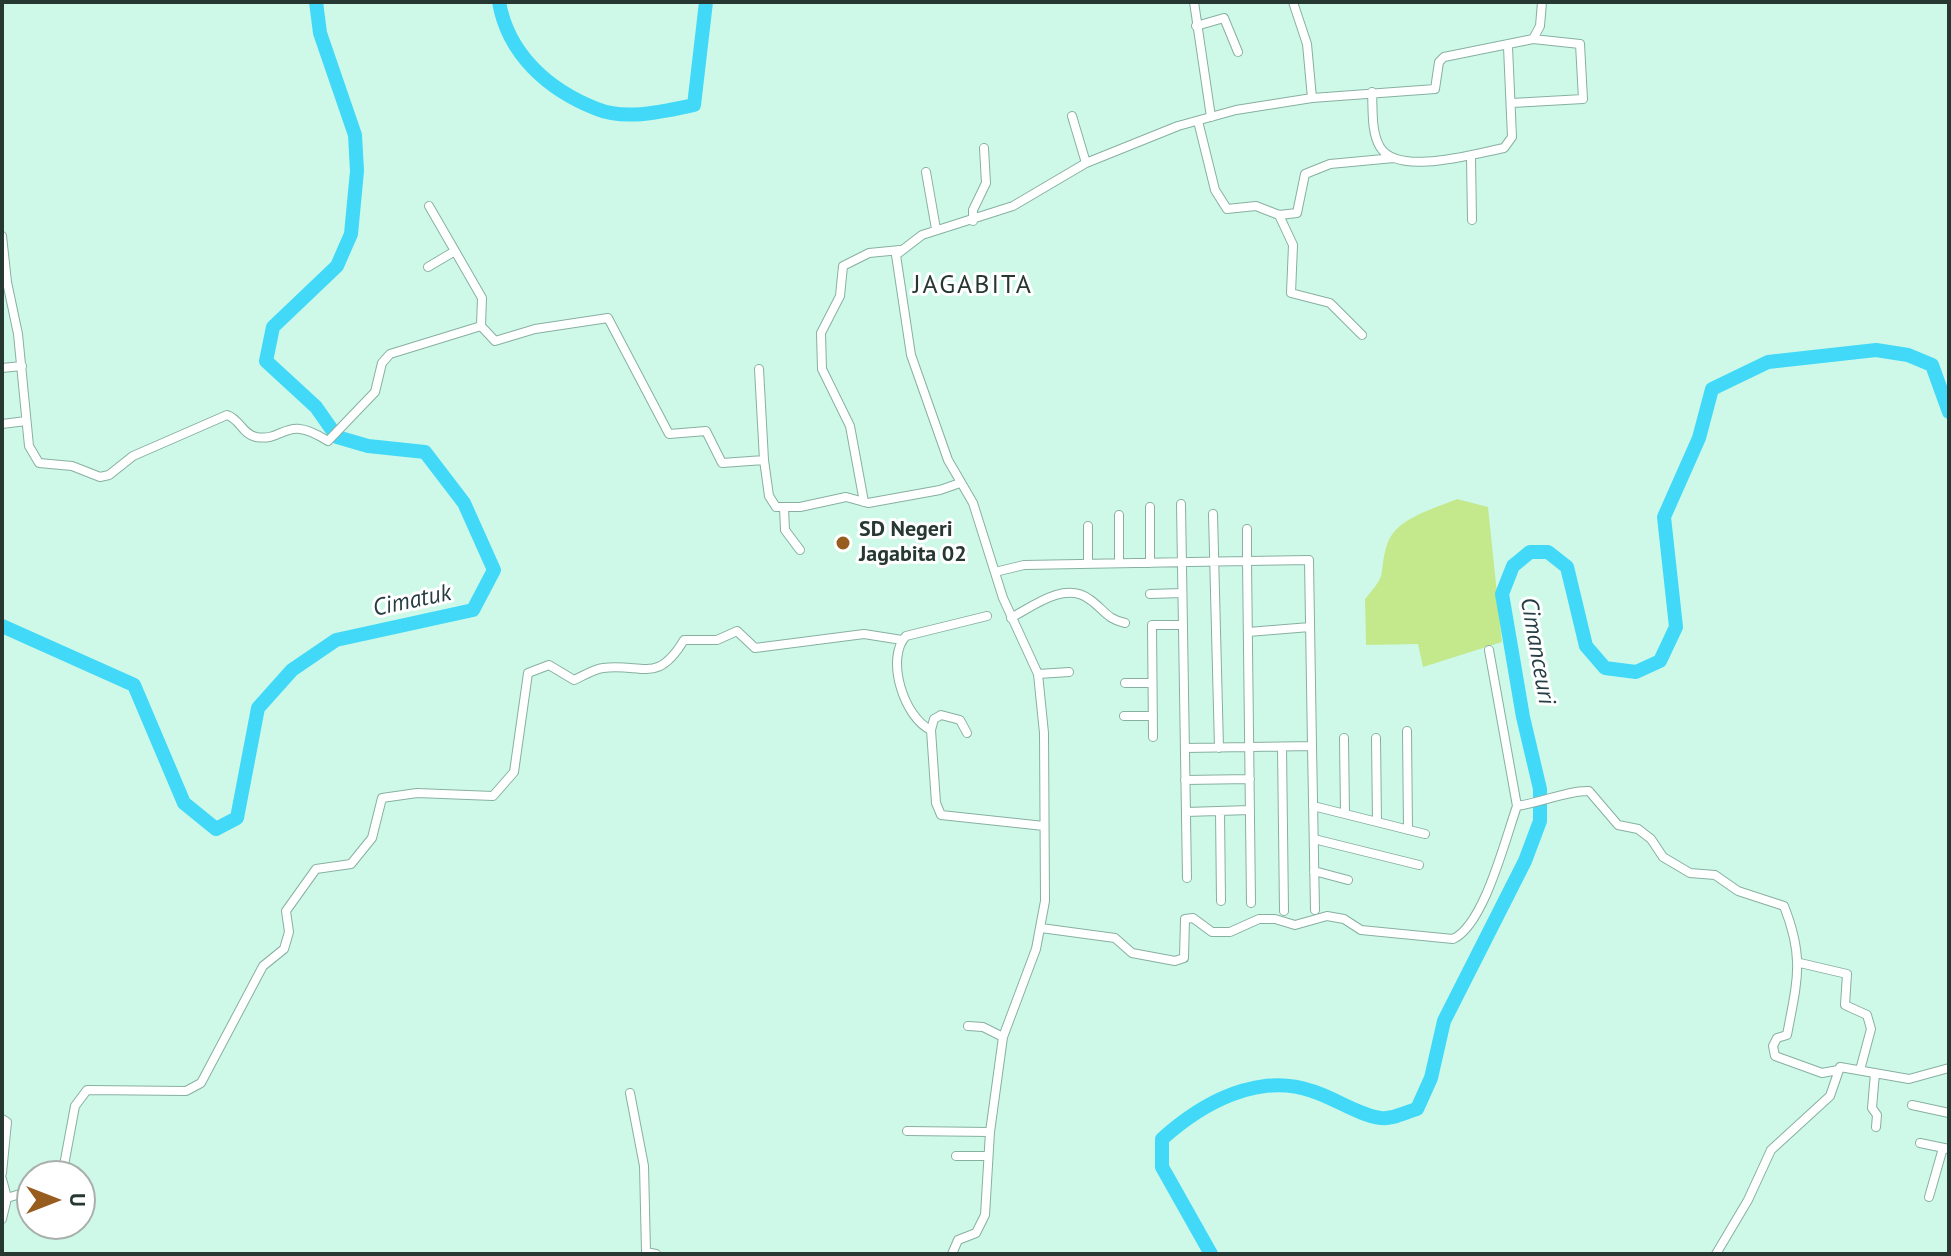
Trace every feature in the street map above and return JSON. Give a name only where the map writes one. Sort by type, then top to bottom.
[{"type":"street","points":[[1194,2],[1211,117]]},
{"type":"street","points":[[1293,2],[1307,44],[1312,98]]},
{"type":"street","points":[[1533,39],[1540,26],[1542,2]]},
{"type":"street","points":[[1196,26],[1224,18],[1238,52]]},
{"type":"street","points":[[864,502],[850,426],[822,369],[821,333],[840,296],[843,266],[869,253],[900,250],[936,229],[973,221],[1013,206],[1086,163],[1211,117],[1312,98],[1430,90],[1437,86],[1439,62],[1444,57],[1508,47],[1533,39],[1580,44],[1583,99],[1512,103]]},
{"type":"street","points":[[1198,121],[1215,190],[1227,209],[1256,206],[1279,215],[1297,213],[1305,174],[1330,164],[1394,158],[1436,161],[1471,157],[1509,146],[1512,103],[1508,47]]},
{"type":"street","points":[[1372,92],[1376,139],[1381,149],[1394,158]]},
{"type":"street","points":[[1072,116],[1086,163]]},
{"type":"street","points":[[973,221],[973,210],[986,183],[984,148]]},
{"type":"street","points":[[1471,157],[1472,220]]},
{"type":"street","points":[[926,172],[936,229]]},
{"type":"street","points":[[429,206],[482,298],[481,326],[495,341],[535,329],[610,318],[669,434],[706,431],[722,463],[764,460]]},
{"type":"street","points":[[1279,215],[1293,245],[1291,293],[1330,303],[1362,335]]},
{"type":"street","points":[[2,236],[22,366],[29,446],[39,463],[72,466],[100,477],[133,456],[224,415],[233,417],[248,434],[258,437],[295,427],[328,441],[375,392],[387,356],[481,326]]},
{"type":"street","points":[[900,250],[895,262],[905,297],[909,347],[948,460],[973,503],[1011,618],[1038,674],[1044,733],[1045,901],[1041,928],[1003,1037],[981,1226],[976,1233],[958,1240],[952,1254]]},
{"type":"street","points":[[428,267],[455,251]]},
{"type":"street","points":[[2,368],[22,366]]},
{"type":"street","points":[[759,369],[764,460],[771,502],[784,508],[839,498],[864,502],[940,490],[960,483]]},
{"type":"street","points":[[2,424],[26,421]]},
{"type":"street","points":[[1181,504],[1187,878]]},
{"type":"street","points":[[1150,507],[1150,563]]},
{"type":"street","points":[[784,508],[785,530],[800,550]]},
{"type":"street","points":[[1213,514],[1219,748]]},
{"type":"street","points":[[1119,515],[1119,563]]},
{"type":"street","points":[[1088,526],[1088,564]]},
{"type":"street","points":[[1247,529],[1251,903]]},
{"type":"street","points":[[995,572],[1024,565],[1309,560],[1315,910]]},
{"type":"street","points":[[1011,618],[1044,600],[1070,592],[1090,599],[1108,619],[1125,623]]},
{"type":"street","points":[[1150,594],[1182,593]]},
{"type":"street","points":[[65,1160],[75,1106],[87,1090],[186,1091],[201,1083],[263,966],[284,949],[289,932],[286,911],[316,869],[351,864],[372,838],[382,798],[417,793],[493,796],[514,772],[528,673],[549,665],[574,680],[602,668],[651,672],[675,656],[684,640],[717,640],[737,631],[755,648],[864,634],[902,640],[914,633],[987,616]]},
{"type":"street","points":[[1153,737],[1152,625],[1183,625]]},
{"type":"street","points":[[1248,632],[1310,627]]},
{"type":"street","points":[[902,640],[899,687],[915,719],[931,730]]},
{"type":"street","points":[[1041,928],[1115,938],[1132,953],[1175,961],[1184,958],[1185,919],[1193,918],[1212,932],[1230,932],[1259,919],[1275,919],[1295,925],[1327,916],[1344,919],[1361,930],[1453,939],[1466,933],[1522,806],[1489,650]]},
{"type":"street","points":[[1038,674],[1069,672]]},
{"type":"street","points":[[1125,683],[1152,683]]},
{"type":"street","points":[[967,733],[960,720],[941,715],[934,719],[931,730],[936,803],[943,816],[1044,826]]},
{"type":"street","points":[[1124,716],[1153,716]]},
{"type":"street","points":[[1407,731],[1408,830]]},
{"type":"street","points":[[1344,738],[1345,814]]},
{"type":"street","points":[[1376,738],[1377,822]]},
{"type":"street","points":[[1185,748],[1312,746]]},
{"type":"street","points":[[1282,747],[1284,911]]},
{"type":"street","points":[[1185,780],[1250,779]]},
{"type":"street","points":[[1522,806],[1553,801],[1573,791],[1589,791],[1618,825],[1638,829],[1651,839],[1663,857],[1690,873],[1715,875],[1738,891],[1784,906],[1795,935],[1800,963],[1787,1035],[1777,1038],[1773,1046],[1775,1056],[1822,1073],[1843,1066],[1909,1079],[1949,1068]]},
{"type":"street","points":[[1313,806],[1425,834]]},
{"type":"street","points":[[1186,812],[1250,810]]},
{"type":"street","points":[[1220,811],[1221,901]]},
{"type":"street","points":[[1314,839],[1419,865]]},
{"type":"street","points":[[1314,871],[1348,880]]},
{"type":"street","points":[[1800,963],[1847,974],[1845,1005],[1867,1015],[1871,1029],[1860,1070]]},
{"type":"street","points":[[968,1026],[983,1027],[1003,1037]]},
{"type":"street","points":[[1716,1254],[1748,1200],[1771,1150],[1830,1096],[1838,1070]]},
{"type":"street","points":[[1875,1073],[1872,1108],[1877,1115],[1876,1127]]},
{"type":"street","points":[[630,1093],[644,1166],[646,1252],[656,1254]]},
{"type":"street","points":[[1912,1105],[1949,1113]]},
{"type":"street","points":[[2,1119],[7,1122],[2,1173]]},
{"type":"street","points":[[907,1131],[990,1132]]},
{"type":"street","points":[[1920,1143],[1946,1148],[1929,1197]]},
{"type":"street","points":[[956,1156],[988,1156]]},
{"type":"street","points":[[2,1179],[7,1198],[2,1219]]},
{"type":"street","points":[[7,1198],[16,1195]]},
{"type":"green space","points":[[1457,499],[1488,507],[1502,642],[1423,667],[1418,644],[1366,645],[1365,599],[1380,578],[1390,538],[1415,516]]},
{"type":"waterway","name":"Cimatuk","points":[[2,626],[134,685],[184,803],[216,829],[237,818],[258,708],[292,670],[336,640],[473,610],[494,570],[464,503],[425,452],[368,446],[337,437],[316,407],[266,361],[273,327],[337,266],[351,234],[357,171],[355,135],[320,33],[316,2]]},
{"type":"waterway","name":"Cimatuk","points":[[499,2],[511,38],[521,54],[547,81],[597,109],[633,115],[694,105],[706,2]]},
{"type":"waterway","name":"Cimanceuri","points":[[1211,1254],[1162,1167],[1162,1139],[1178,1126],[1232,1094],[1271,1085],[1312,1091],[1364,1114],[1389,1118],[1417,1109],[1431,1078],[1444,1021],[1525,861],[1540,821],[1540,789],[1523,717],[1502,594],[1513,566],[1530,552],[1548,552],[1567,567],[1586,646],[1605,668],[1636,672],[1660,661],[1676,627],[1664,517],[1699,438],[1712,389],[1768,362],[1876,350],[1908,355],[1932,365],[1949,412]]},
{"type":"place","name":"SD Negeri Jagabita 02","points":[[843,543]]},
{"type":"district","name":"JAGABITA","points":[[973,286]]}]
